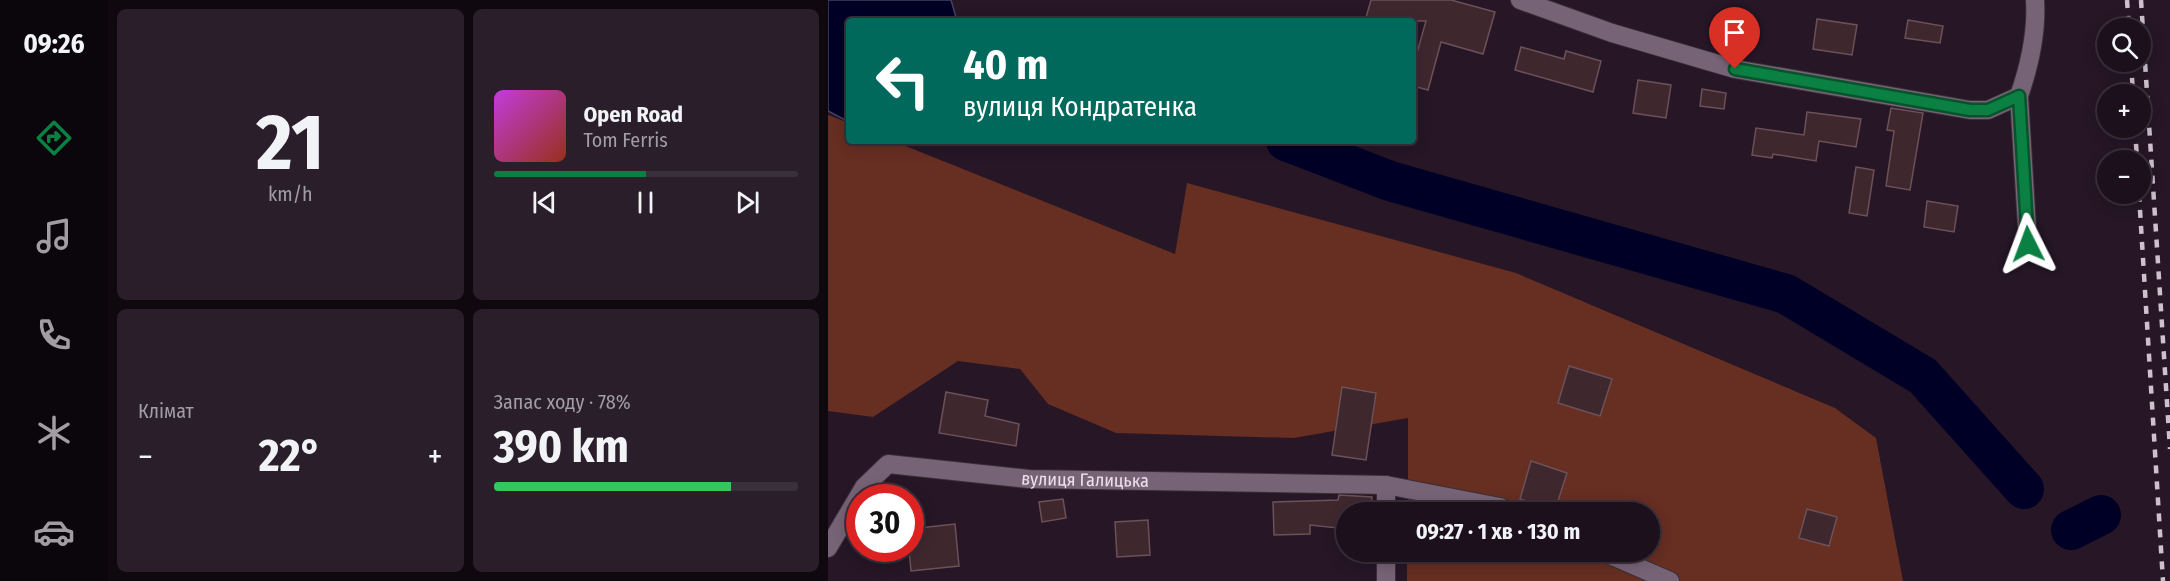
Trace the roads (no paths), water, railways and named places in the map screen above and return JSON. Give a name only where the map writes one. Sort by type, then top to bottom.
[{"type":"street","points":[[1520,0],[1612,33],[1735,69],[1970,110],[1988,110],[2019,96]]},
{"type":"street","points":[[2028,244],[2019,96],[2025,78],[2036,0]]},
{"type":"street","name":"вулиця Галицька","points":[[828,548],[864,487],[888,464],[1029,478],[1386,485],[1474,502]]},
{"type":"street","points":[[1386,485],[1386,502]]},
{"type":"street","points":[[1386,562],[1386,581]]},
{"type":"street","points":[[1626,562],[1670,581]]},
{"type":"water","points":[[828,0],[951,0],[958,18],[846,18],[846,120],[828,111]]},
{"type":"waterway","points":[[1294,144],[1390,181],[1786,294],[1923,376],[2024,489]]},
{"type":"waterway","points":[[2071,530],[2101,515]]},
{"type":"railway","points":[[2127,0],[2128,18]]},
{"type":"railway","points":[[2141,0],[2170,449]]},
{"type":"railway","points":[[2132,72],[2132,84]]},
{"type":"railway","points":[[2136,138],[2136,150]]},
{"type":"railway","points":[[2140,204],[2163,581]]}]
